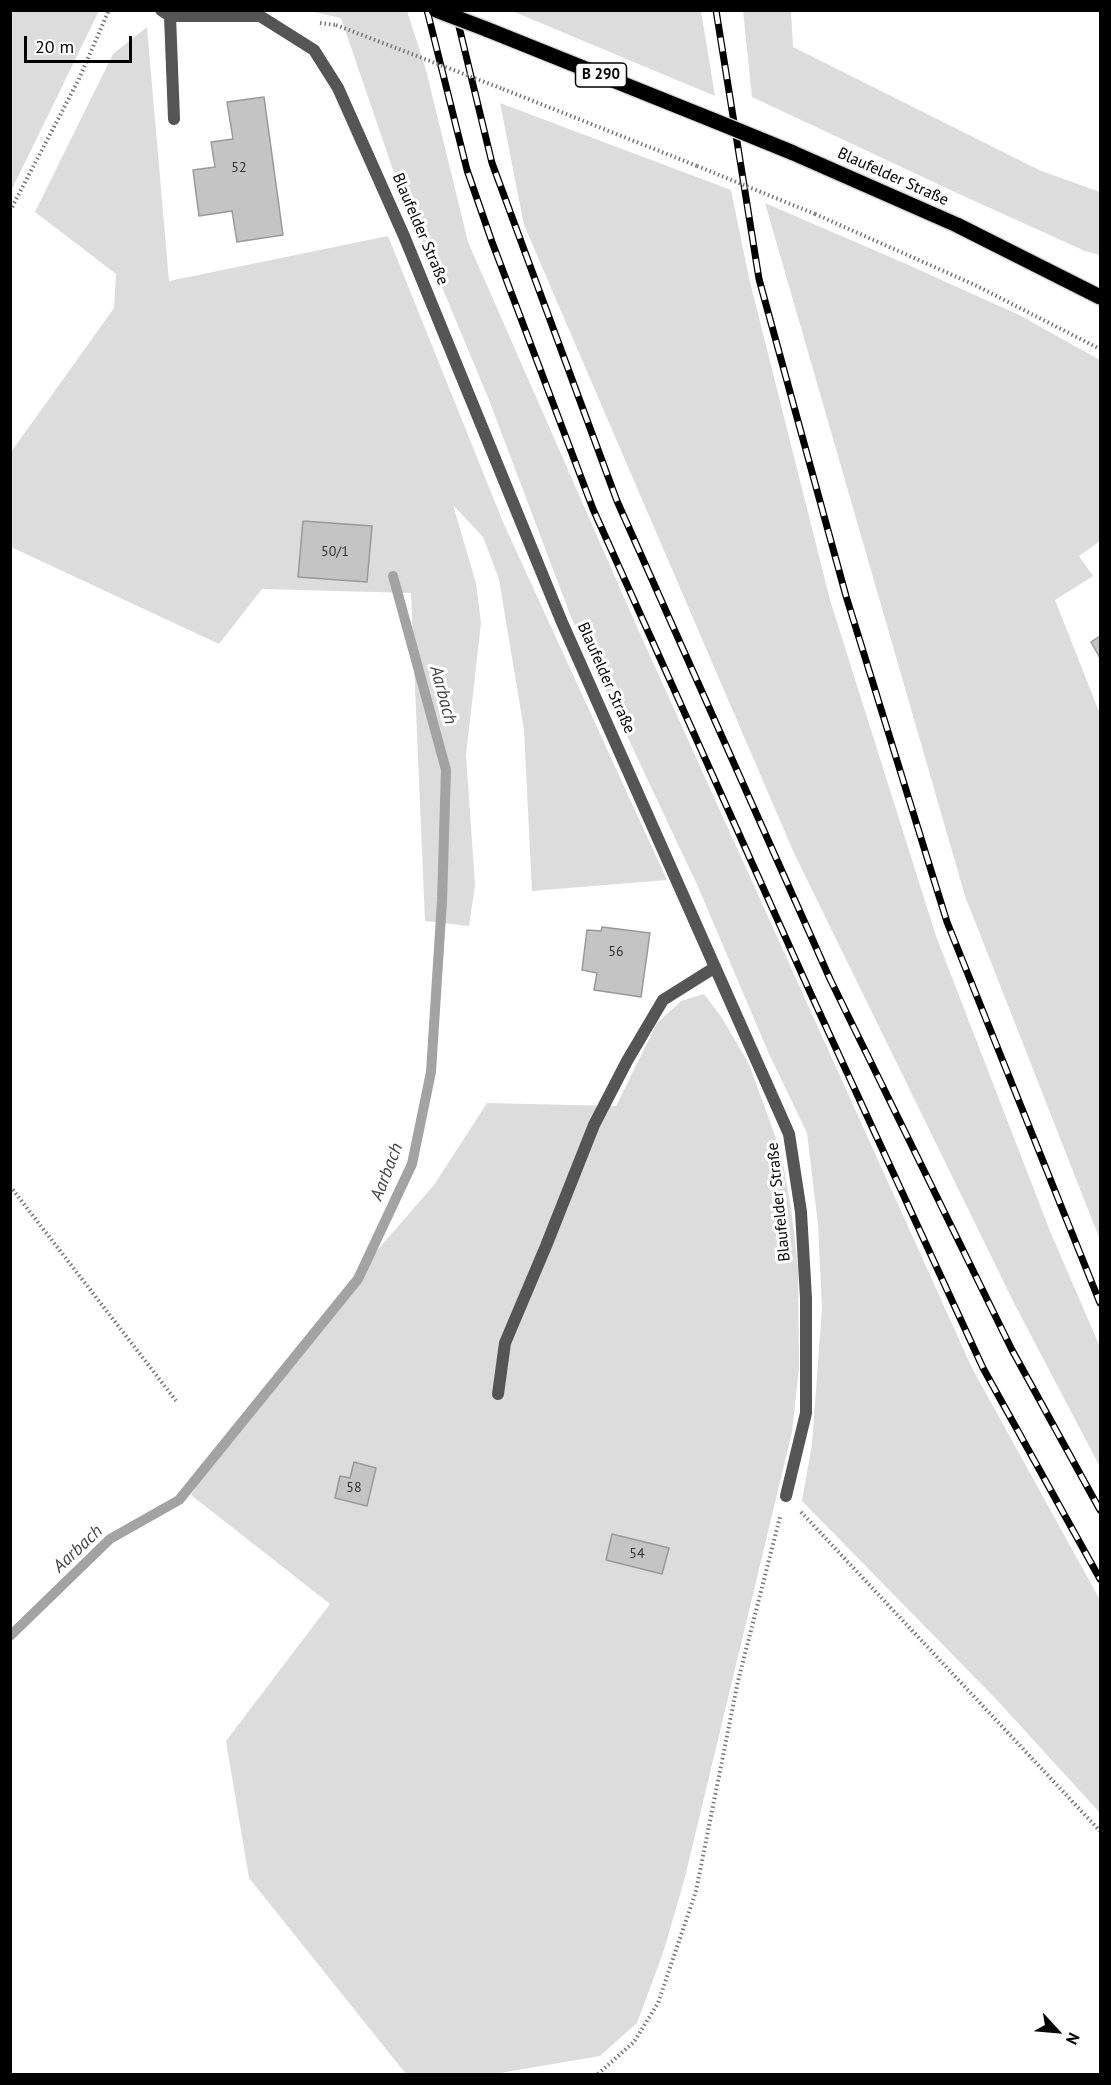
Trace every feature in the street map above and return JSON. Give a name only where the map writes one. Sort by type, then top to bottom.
[{"type":"main road","name":"Blaufelder Straße","points":[[436,10],[791,152],[957,225],[1101,297]]},
{"type":"lane","points":[[166,13],[174,119]]},
{"type":"lane","name":"Blaufelder Straße","points":[[166,13],[260,16],[314,50],[338,88],[404,236],[561,620],[789,1134],[801,1212],[806,1298],[806,1413],[786,1496]]},
{"type":"lane","points":[[498,1394],[505,1343],[594,1125],[627,1061],[663,1000],[714,968]]},
{"type":"path","points":[[10,211],[79,79],[109,10]]},
{"type":"path","points":[[336,25],[815,214],[975,285],[1101,349]]},
{"type":"path","points":[[10,1186],[177,1402]]},
{"type":"path","points":[[786,1496],[1101,1831]]},
{"type":"path","points":[[598,2074],[634,2042],[658,2003],[696,1891],[738,1681],[786,1496]]},
{"type":"shaded area","points":[[10,11],[99,11],[11,191]]},
{"type":"shaded area","points":[[309,11],[407,11],[426,70],[468,242],[637,627],[972,1368],[1100,1600],[1100,1813],[995,1698],[802,1501],[812,1444],[822,1308],[818,1224],[807,1133],[769,1054],[699,889],[571,617],[489,400],[392,167],[341,18]]},
{"type":"shaded area","points":[[512,11],[701,11],[715,96]]},
{"type":"shaded area","points":[[743,11],[791,11],[793,47],[1039,170],[1100,192],[1100,255],[1085,251],[959,194],[752,97]]},
{"type":"shaded area","points":[[147,27],[169,281],[388,236],[503,522],[667,880],[532,891],[524,730],[499,579],[483,537],[453,505],[476,583],[481,623],[466,755],[475,885],[469,926],[425,921],[411,593],[262,589],[219,644],[11,547],[11,452],[114,308],[116,274],[35,212],[113,54]]},
{"type":"shaded area","points":[[500,103],[731,190],[749,278],[830,600],[936,936],[1050,1231],[1100,1347],[1100,1467],[1014,1303],[794,853],[524,225]]},
{"type":"shaded area","points":[[765,203],[1019,315],[1100,360],[1100,541],[1079,556],[1093,576],[1055,600],[1100,714],[1100,1240],[965,896]]},
{"type":"shaded area","points":[[704,994],[722,1018],[749,1064],[781,1152],[798,1266],[799,1368],[792,1432],[684,1881],[663,1953],[637,2023],[600,2056],[494,2074],[406,2074],[249,1878],[226,1741],[330,1604],[191,1495],[232,1427],[346,1286],[434,1185],[487,1103],[616,1106],[657,1023],[681,1001]]},
{"type":"building","points":[[264,97],[283,235],[237,242],[232,211],[199,216],[193,170],[215,167],[211,142],[233,139],[227,102]]},
{"type":"building","points":[[303,521],[372,526],[367,582],[298,577]]},
{"type":"building","points":[[1100,636],[1100,658],[1091,642]]},
{"type":"building","points":[[602,927],[650,933],[641,997],[594,990],[597,973],[582,970],[587,930],[601,931]]},
{"type":"building","points":[[354,1462],[376,1468],[367,1506],[335,1498],[340,1476],[350,1478]]},
{"type":"building","points":[[612,1534],[669,1548],[662,1574],[606,1560]]},
{"type":"waterway","name":"Aarbach","points":[[10,1636],[110,1539],[179,1500],[358,1279],[412,1164],[431,1072],[442,901],[446,770],[393,576]]},
{"type":"railway","points":[[427,10],[467,170],[593,509],[810,992],[983,1368],[1100,1579]]},
{"type":"railway","points":[[455,10],[492,163],[617,501],[830,979],[1012,1350],[1100,1510]]},
{"type":"railway","points":[[716,10],[759,279],[846,596],[947,922],[1100,1303]]}]
